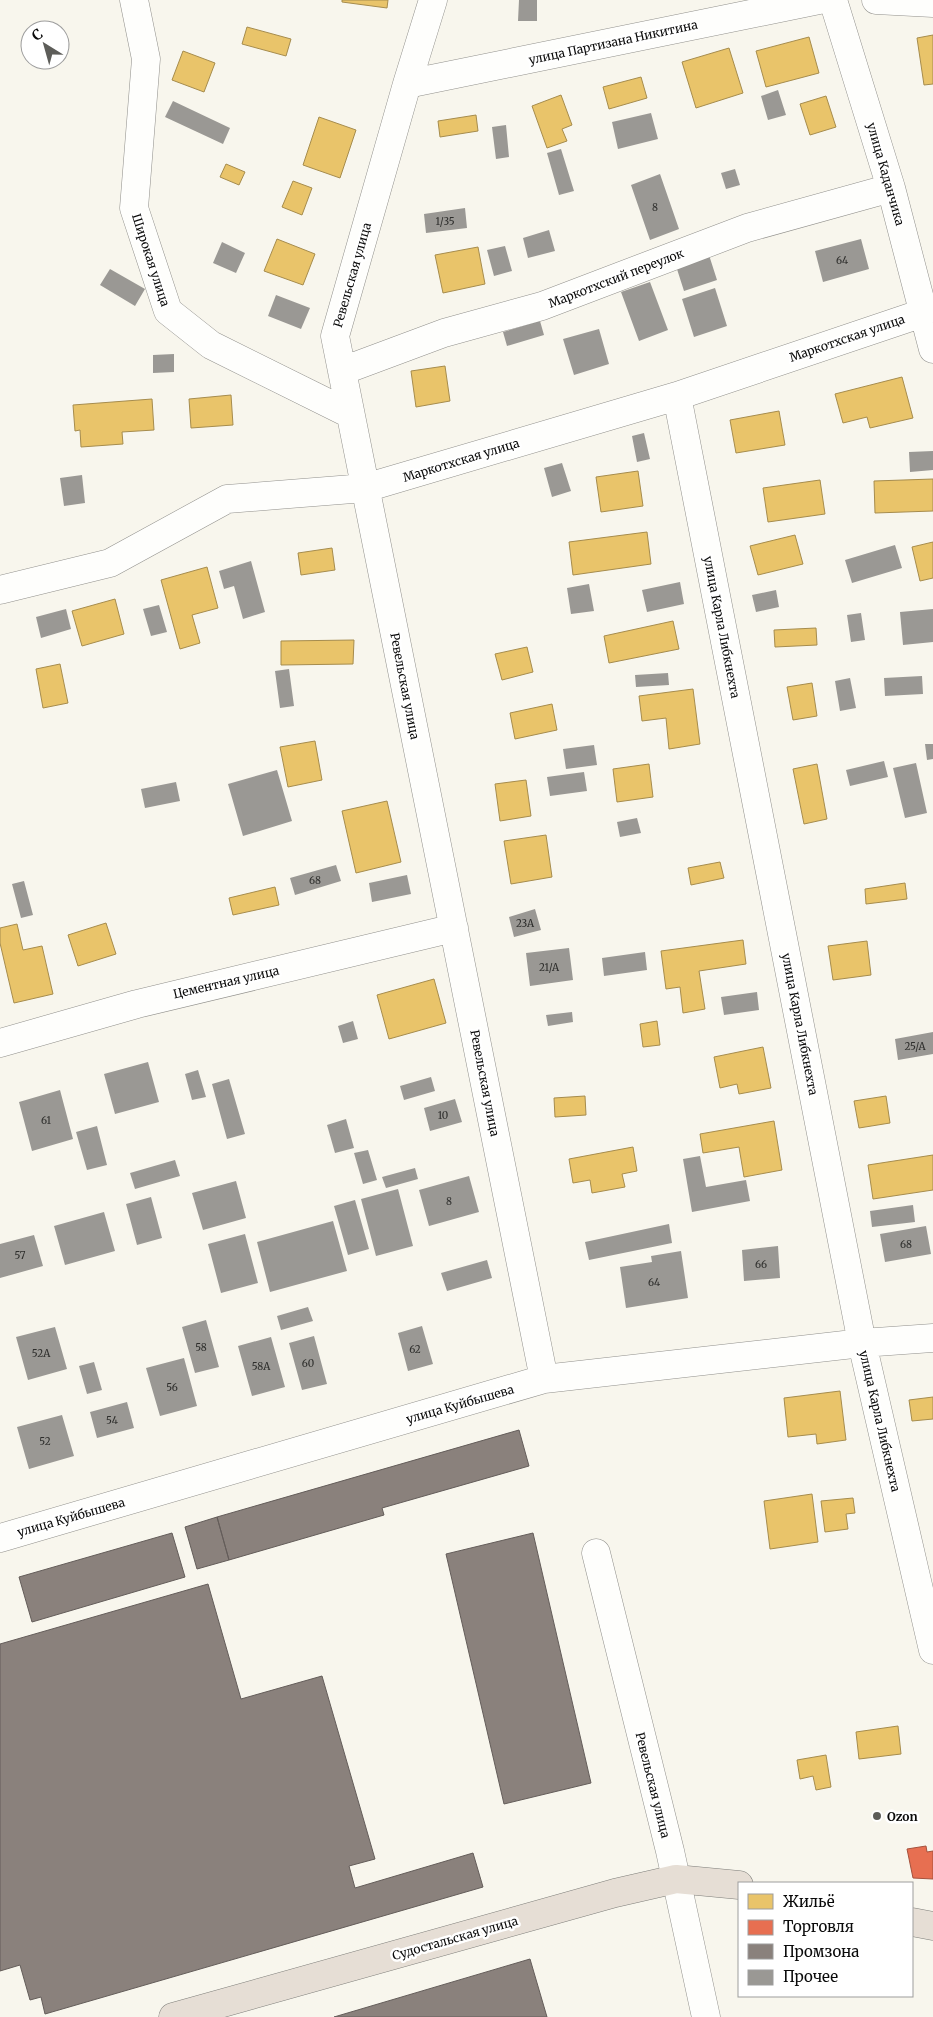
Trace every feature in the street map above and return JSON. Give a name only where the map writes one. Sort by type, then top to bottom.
[{"type":"highway","name":"Судостальская улица","points":[[173,2017],[605,1896],[676,1879],[738,1885]]},
{"type":"highway","points":[[913,1922],[933,1926]]},
{"type":"street","name":"Широкая улица","points":[[134,0],[146,59],[134,208],[168,311],[211,345],[350,414]]},
{"type":"street","name":"Ревельская улица","points":[[433,0],[335,336],[544,1379]]},
{"type":"street","name":"улица Партизана Никитина","points":[[407,84],[819,0]]},
{"type":"street","name":"улица Каданчика","points":[[833,0],[891,188],[922,313],[933,349]]},
{"type":"street","points":[[876,0],[933,3]]},
{"type":"street","name":"Маркотхский переулок","points":[[342,371],[444,333],[542,306],[746,228],[891,188]]},
{"type":"street","name":"Маркотхская улица","points":[[0,590],[110,563],[227,499],[365,488],[677,396],[922,313]]},
{"type":"street","name":"улица Карла Либкнехта","points":[[677,396],[862,1343],[933,1650]]},
{"type":"street","name":"Цементная улица","points":[[0,1043],[137,1004],[454,928]]},
{"type":"street","name":"улица Куйбышева","points":[[0,1538],[544,1379],[862,1343],[933,1338]]},
{"type":"street","name":"Ревельская улица","points":[[596,1553],[676,1879],[706,2017]]},
{"type":"building: Жильё","points":[[342,0],[388,0],[387,8],[342,2]]},
{"type":"building: Жильё","points":[[247,27],[291,39],[286,56],[242,44]]},
{"type":"building: Жильё","points":[[933,35],[933,84],[924,85],[917,38]]},
{"type":"building: Жильё","points":[[809,37],[819,73],[766,87],[756,51]]},
{"type":"building: Жильё","points":[[729,48],[743,93],[696,108],[682,62]]},
{"type":"building: Жильё","points":[[183,51],[215,63],[204,92],[172,80]]},
{"type":"building: Жильё","points":[[641,77],[647,98],[609,109],[603,87]]},
{"type":"building: Жильё","points":[[561,95],[572,125],[562,129],[567,141],[547,148],[532,106]]},
{"type":"building: Жильё","points":[[826,96],[836,127],[810,135],[800,104]]},
{"type":"building: Жильё","points":[[476,115],[478,131],[440,137],[438,121]]},
{"type":"building: Жильё","points":[[319,117],[356,130],[340,178],[303,165]]},
{"type":"building: Жильё","points":[[226,164],[245,172],[239,185],[220,177]]},
{"type":"building: Жильё","points":[[293,181],[312,188],[302,215],[282,207]]},
{"type":"building: Жильё","points":[[277,239],[315,254],[303,285],[264,271]]},
{"type":"building: Жильё","points":[[478,247],[485,284],[443,293],[435,255]]},
{"type":"building: Жильё","points":[[445,366],[450,401],[416,407],[411,371]]},
{"type":"building: Жильё","points":[[902,377],[913,418],[870,428],[867,417],[843,423],[835,394]]},
{"type":"building: Жильё","points":[[231,395],[233,425],[191,428],[189,399]]},
{"type":"building: Жильё","points":[[152,399],[154,430],[122,432],[123,444],[81,447],[80,430],[75,431],[73,405]]},
{"type":"building: Жильё","points":[[779,411],[785,445],[736,453],[730,420]]},
{"type":"building: Жильё","points":[[638,471],[643,506],[601,512],[596,477]]},
{"type":"building: Жильё","points":[[933,479],[933,511],[875,513],[874,481]]},
{"type":"building: Жильё","points":[[820,480],[825,514],[768,522],[763,488]]},
{"type":"building: Жильё","points":[[647,532],[651,564],[573,575],[569,542]]},
{"type":"building: Жильё","points":[[795,535],[803,564],[758,575],[750,546]]},
{"type":"building: Жильё","points":[[933,542],[933,578],[920,581],[912,547]]},
{"type":"building: Жильё","points":[[332,548],[335,570],[301,575],[298,553]]},
{"type":"building: Жильё","points":[[207,567],[218,608],[192,615],[200,643],[180,649],[161,580]]},
{"type":"building: Жильё","points":[[115,599],[124,634],[82,646],[72,611]]},
{"type":"building: Жильё","points":[[673,621],[679,649],[609,663],[604,636]]},
{"type":"building: Жильё","points":[[816,628],[817,645],[775,647],[774,630]]},
{"type":"building: Жильё","points":[[354,640],[353,664],[281,665],[281,641]]},
{"type":"building: Жильё","points":[[527,647],[533,672],[502,680],[495,654]]},
{"type":"building: Жильё","points":[[60,664],[68,703],[43,708],[36,669]]},
{"type":"building: Жильё","points":[[812,683],[817,716],[793,720],[787,687]]},
{"type":"building: Жильё","points":[[693,689],[700,744],[669,749],[666,718],[642,721],[639,696]]},
{"type":"building: Жильё","points":[[552,704],[557,730],[515,739],[510,713]]},
{"type":"building: Жильё","points":[[315,741],[322,780],[288,787],[280,747]]},
{"type":"building: Жильё","points":[[649,764],[653,797],[617,802],[613,769]]},
{"type":"building: Жильё","points":[[817,764],[827,819],[804,824],[793,769]]},
{"type":"building: Жильё","points":[[526,780],[531,816],[500,821],[495,784]]},
{"type":"building: Жильё","points":[[387,801],[401,862],[356,873],[342,811]]},
{"type":"building: Жильё","points":[[546,835],[552,877],[511,884],[504,841]]},
{"type":"building: Жильё","points":[[720,862],[724,878],[691,885],[688,868]]},
{"type":"building: Жильё","points":[[905,883],[907,899],[866,904],[865,889]]},
{"type":"building: Жильё","points":[[275,887],[279,905],[233,915],[229,898]]},
{"type":"building: Жильё","points":[[106,923],[116,954],[78,966],[68,935]]},
{"type":"building: Жильё","points":[[17,924],[23,950],[42,946],[53,994],[14,1003],[0,943],[0,928]]},
{"type":"building: Жильё","points":[[743,940],[746,964],[699,971],[705,1009],[683,1013],[680,987],[666,989],[661,951]]},
{"type":"building: Жильё","points":[[867,941],[871,975],[833,980],[828,946]]},
{"type":"building: Жильё","points":[[434,979],[446,1023],[389,1039],[377,995]]},
{"type":"building: Жильё","points":[[657,1021],[660,1045],[643,1047],[640,1024]]},
{"type":"building: Жильё","points":[[763,1047],[771,1088],[739,1094],[737,1084],[720,1088],[714,1057]]},
{"type":"building: Жильё","points":[[585,1096],[586,1115],[555,1117],[554,1098]]},
{"type":"building: Жильё","points":[[886,1096],[890,1123],[859,1128],[854,1101]]},
{"type":"building: Жильё","points":[[774,1121],[782,1170],[744,1177],[739,1147],[703,1153],[700,1134]]},
{"type":"building: Жильё","points":[[633,1147],[637,1171],[622,1174],[625,1187],[592,1193],[590,1180],[573,1183],[569,1159]]},
{"type":"building: Жильё","points":[[933,1155],[933,1190],[873,1199],[868,1165]]},
{"type":"building: Жильё","points":[[840,1391],[846,1440],[817,1444],[816,1434],[788,1437],[784,1398]]},
{"type":"building: Жильё","points":[[933,1397],[933,1419],[912,1421],[909,1400]]},
{"type":"building: Жильё","points":[[812,1494],[818,1542],[770,1549],[764,1501]]},
{"type":"building: Жильё","points":[[853,1498],[855,1513],[846,1514],[848,1529],[825,1532],[821,1501]]},
{"type":"building: Жильё","points":[[898,1726],[901,1754],[859,1759],[856,1732]]},
{"type":"building: Жильё","points":[[826,1755],[831,1787],[816,1790],[813,1776],[800,1779],[797,1760]]},
{"type":"building: Торговля","points":[[926,1846],[927,1852],[933,1851],[933,1879],[913,1878],[907,1849]]},
{"type":"building: Промзона","points":[[519,1430],[529,1466],[382,1508],[384,1515],[229,1560],[217,1517]]},
{"type":"building: Промзона","points":[[217,1517],[229,1560],[197,1569],[185,1527]]},
{"type":"building: Промзона","points":[[172,1533],[185,1577],[32,1622],[19,1577]]},
{"type":"building: Промзона","points":[[533,1533],[591,1783],[504,1804],[446,1554]]},
{"type":"building: Промзона","points":[[208,1584],[241,1699],[322,1676],[375,1859],[349,1866],[355,1888],[473,1853],[483,1887],[45,2014],[41,1997],[30,2000],[20,1965],[0,1971],[0,1644]]},
{"type":"building: Промзона","points":[[530,1959],[547,2017],[334,2017]]},
{"type":"building: Прочее","points":[[519,0],[537,0],[537,21],[518,21]]},
{"type":"building: Прочее","points":[[778,90],[786,115],[768,120],[761,96]]},
{"type":"building: Прочее","points":[[173,101],[230,128],[223,144],[165,117]]},
{"type":"building: Прочее","points":[[651,113],[658,139],[618,149],[612,122]]},
{"type":"building: Прочее","points":[[506,125],[509,157],[496,159],[492,127]]},
{"type":"building: Прочее","points":[[561,149],[574,191],[559,195],[547,153]]},
{"type":"building: Прочее","points":[[735,169],[740,185],[726,189],[721,173]]},
{"type":"building: Прочее","points":[[660,174],[679,229],[650,240],[631,185]]},
{"type":"building: Прочее","points":[[465,208],[467,228],[426,233],[424,214]]},
{"type":"building: Прочее","points":[[549,230],[555,251],[528,258],[523,238]]},
{"type":"building: Прочее","points":[[861,239],[869,269],[823,282],[815,251]]},
{"type":"building: Прочее","points":[[222,242],[245,253],[236,273],[213,263]]},
{"type":"building: Прочее","points":[[505,246],[512,271],[494,276],[487,250]]},
{"type":"building: Прочее","points":[[709,255],[717,280],[684,291],[676,266]]},
{"type":"building: Прочее","points":[[110,269],[145,289],[135,306],[100,285]]},
{"type":"building: Прочее","points":[[650,282],[668,330],[639,341],[621,292]]},
{"type":"building: Прочее","points":[[715,288],[727,326],[694,337],[682,299]]},
{"type":"building: Прочее","points":[[276,295],[310,308],[301,329],[268,316]]},
{"type":"building: Прочее","points":[[540,321],[544,335],[507,346],[503,332]]},
{"type":"building: Прочее","points":[[599,329],[609,364],[574,375],[563,339]]},
{"type":"building: Прочее","points":[[174,354],[174,372],[153,373],[153,355]]},
{"type":"building: Прочее","points":[[644,433],[650,459],[637,462],[632,436]]},
{"type":"building: Прочее","points":[[933,451],[933,470],[910,472],[909,452]]},
{"type":"building: Прочее","points":[[562,463],[571,491],[552,497],[544,468]]},
{"type":"building: Прочее","points":[[82,475],[85,503],[64,506],[60,478]]},
{"type":"building: Прочее","points":[[895,545],[902,568],[852,583],[845,560]]},
{"type":"building: Прочее","points":[[251,561],[265,612],[243,619],[234,586],[224,589],[219,571]]},
{"type":"building: Прочее","points":[[680,582],[684,604],[647,612],[642,590]]},
{"type":"building: Прочее","points":[[589,584],[594,611],[571,614],[567,588]]},
{"type":"building: Прочее","points":[[776,590],[779,607],[756,612],[752,595]]},
{"type":"building: Прочее","points":[[159,605],[167,632],[151,636],[143,609]]},
{"type":"building: Прочее","points":[[66,609],[71,629],[41,638],[36,617]]},
{"type":"building: Прочее","points":[[933,609],[933,642],[903,645],[900,612]]},
{"type":"building: Прочее","points":[[861,613],[865,640],[851,642],[847,615]]},
{"type":"building: Прочее","points":[[289,669],[294,706],[280,708],[275,671]]},
{"type":"building: Прочее","points":[[668,673],[669,685],[636,687],[635,675]]},
{"type":"building: Прочее","points":[[922,676],[923,694],[885,696],[884,678]]},
{"type":"building: Прочее","points":[[850,678],[856,708],[840,711],[835,681]]},
{"type":"building: Прочее","points":[[925,744],[933,744],[933,759],[927,760]]},
{"type":"building: Прочее","points":[[594,745],[597,765],[566,769],[563,749]]},
{"type":"building: Прочее","points":[[884,761],[888,777],[850,786],[846,770]]},
{"type":"building: Прочее","points":[[916,763],[927,813],[905,818],[893,768]]},
{"type":"building: Прочее","points":[[277,770],[292,821],[243,836],[228,784]]},
{"type":"building: Прочее","points":[[584,772],[587,791],[550,796],[547,777]]},
{"type":"building: Прочее","points":[[176,782],[180,801],[145,808],[141,789]]},
{"type":"building: Прочее","points":[[637,818],[641,833],[620,837],[617,822]]},
{"type":"building: Прочее","points":[[336,865],[341,881],[295,895],[290,878]]},
{"type":"building: Прочее","points":[[407,875],[411,894],[372,902],[369,883]]},
{"type":"building: Прочее","points":[[24,881],[33,915],[21,918],[12,884]]},
{"type":"building: Прочее","points":[[535,909],[541,930],[514,937],[509,917]]},
{"type":"building: Прочее","points":[[569,948],[573,980],[530,986],[526,953]]},
{"type":"building: Прочее","points":[[645,952],[647,970],[604,976],[602,958]]},
{"type":"building: Прочее","points":[[757,992],[759,1010],[724,1015],[721,997]]},
{"type":"building: Прочее","points":[[572,1012],[573,1022],[548,1026],[546,1015]]},
{"type":"building: Прочее","points":[[353,1021],[358,1039],[343,1043],[338,1026]]},
{"type":"building: Прочее","points":[[933,1032],[933,1054],[898,1060],[895,1039]]},
{"type":"building: Прочее","points":[[148,1062],[159,1102],[115,1114],[104,1074]]},
{"type":"building: Прочее","points":[[198,1070],[206,1097],[192,1100],[185,1074]]},
{"type":"building: Прочее","points":[[431,1077],[435,1091],[404,1100],[400,1086]]},
{"type":"building: Прочее","points":[[229,1079],[245,1134],[227,1139],[212,1084]]},
{"type":"building: Прочее","points":[[60,1090],[73,1139],[32,1151],[19,1102]]},
{"type":"building: Прочее","points":[[455,1099],[462,1122],[430,1131],[424,1108]]},
{"type":"building: Прочее","points":[[346,1119],[354,1148],[335,1153],[327,1125]]},
{"type":"building: Прочее","points":[[97,1126],[107,1165],[87,1170],[76,1132]]},
{"type":"building: Прочее","points":[[368,1150],[377,1180],[363,1184],[354,1153]]},
{"type":"building: Прочее","points":[[700,1156],[706,1187],[746,1180],[750,1201],[692,1212],[683,1159]]},
{"type":"building: Прочее","points":[[175,1160],[180,1176],[135,1189],[130,1173]]},
{"type":"building: Прочее","points":[[415,1168],[418,1179],[386,1188],[382,1177]]},
{"type":"building: Прочее","points":[[469,1176],[479,1212],[429,1226],[419,1190]]},
{"type":"building: Прочее","points":[[236,1181],[246,1218],[203,1230],[192,1193]]},
{"type":"building: Прочее","points":[[398,1189],[413,1246],[376,1256],[361,1199]]},
{"type":"building: Прочее","points":[[151,1197],[162,1238],[137,1245],[126,1204]]},
{"type":"building: Прочее","points":[[355,1200],[369,1249],[348,1255],[334,1206]]},
{"type":"building: Прочее","points":[[913,1205],[915,1222],[872,1227],[870,1211]]},
{"type":"building: Прочее","points":[[104,1212],[115,1251],[65,1265],[54,1226]]},
{"type":"building: Прочее","points":[[333,1221],[347,1271],[270,1292],[257,1242]]},
{"type":"building: Прочее","points":[[669,1224],[672,1243],[589,1260],[585,1242]]},
{"type":"building: Прочее","points":[[926,1226],[931,1254],[885,1262],[880,1234]]},
{"type":"building: Прочее","points":[[245,1234],[258,1283],[221,1293],[208,1244]]},
{"type":"building: Прочее","points":[[34,1235],[43,1266],[0,1278],[0,1244]]},
{"type":"building: Прочее","points":[[778,1246],[780,1278],[744,1281],[742,1250]]},
{"type":"building: Прочее","points":[[681,1251],[688,1298],[626,1308],[620,1267],[652,1262],[651,1256]]},
{"type":"building: Прочее","points":[[487,1260],[492,1278],[447,1291],[441,1273]]},
{"type":"building: Прочее","points":[[308,1307],[313,1321],[281,1330],[277,1316]]},
{"type":"building: Прочее","points":[[206,1320],[219,1367],[195,1373],[182,1327]]},
{"type":"building: Прочее","points":[[422,1326],[433,1364],[408,1371],[398,1333]]},
{"type":"building: Прочее","points":[[55,1327],[67,1369],[28,1380],[16,1337]]},
{"type":"building: Прочее","points":[[314,1336],[327,1384],[302,1390],[289,1343]]},
{"type":"building: Прочее","points":[[271,1337],[285,1387],[252,1396],[238,1346]]},
{"type":"building: Прочее","points":[[184,1358],[197,1406],[160,1416],[146,1368]]},
{"type":"building: Прочее","points":[[94,1362],[102,1390],[87,1394],[79,1366]]},
{"type":"building: Прочее","points":[[127,1402],[134,1428],[97,1438],[90,1412]]},
{"type":"building: Прочее","points":[[62,1415],[74,1456],[29,1469],[17,1427]]},
{"type":"place","name":"Ozon","points":[[877,1816]]}]
